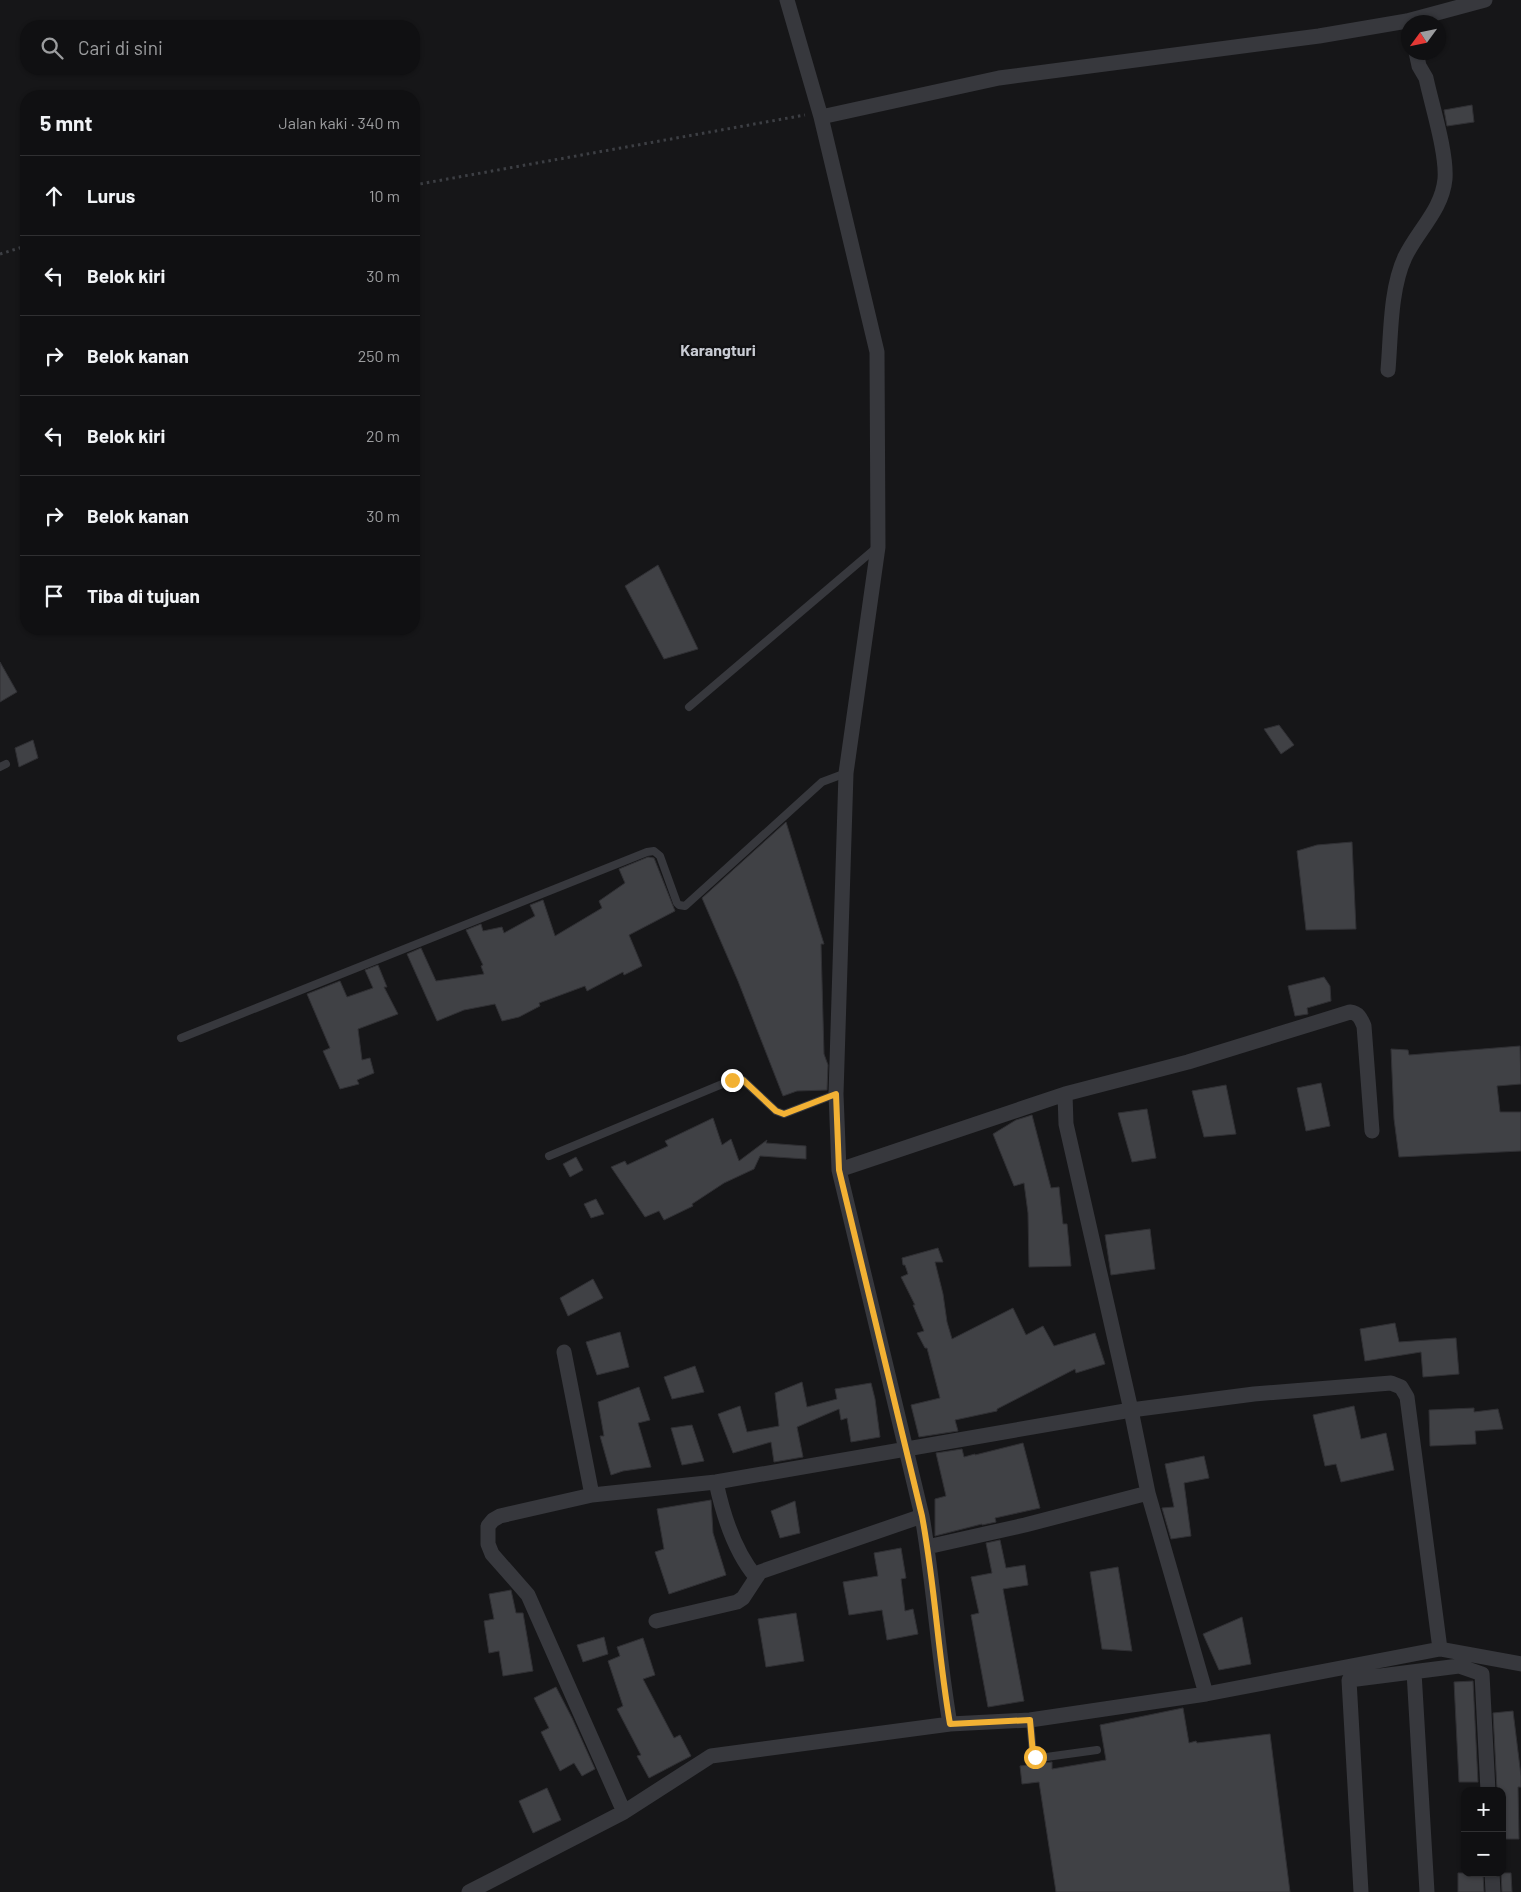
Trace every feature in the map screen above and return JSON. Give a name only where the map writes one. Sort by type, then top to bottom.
[{"type":"street","points":[[787,0],[821,115],[877,352],[878,547],[846,773],[836,1094],[839,1170],[922,1516],[928,1547],[943,1686],[950,1724]]},
{"type":"street","points":[[1419,15],[1432,7],[1485,0]]},
{"type":"street","points":[[821,115],[999,78],[1319,36],[1401,23]]},
{"type":"street","points":[[1388,370],[1396,291],[1401,269],[1410,248],[1438,204],[1445,180],[1445,165],[1426,78],[1418,60]]},
{"type":"street","points":[[839,1170],[1065,1094],[1188,1062],[1350,1012],[1358,1015],[1364,1026],[1372,1131]]},
{"type":"street","points":[[1065,1094],[1066,1124],[1148,1493],[1206,1694]]},
{"type":"street","points":[[564,1352],[592,1495]]},
{"type":"street","points":[[624,1812],[528,1595],[492,1554],[487,1535],[488,1526],[500,1516],[592,1495],[716,1482],[1131,1410],[1263,1393],[1391,1383],[1402,1387],[1407,1397],[1440,1649]]},
{"type":"street","points":[[716,1482],[728,1525],[739,1554],[756,1577]]},
{"type":"street","points":[[928,1547],[1025,1525],[1148,1493]]},
{"type":"street","points":[[656,1621],[740,1601],[760,1572],[922,1516]]},
{"type":"street","points":[[469,1892],[624,1812],[661,1790],[711,1756],[950,1724],[1030,1720],[1206,1694],[1440,1649],[1482,1674],[1488,1787]]},
{"type":"street","points":[[1361,1892],[1349,1680],[1414,1672],[1459,1659],[1521,1664]]},
{"type":"street","points":[[1414,1672],[1427,1892]]},
{"type":"street","points":[[1492,1877],[1493,1892]]},
{"type":"lane","points":[[689,707],[878,547]]},
{"type":"lane","points":[[181,1038],[646,852],[654,851],[660,856],[677,902],[679,905],[685,906],[822,782],[846,773]]},
{"type":"lane","points":[[549,1156],[732,1080],[743,1080],[776,1111],[784,1114],[836,1094]]},
{"type":"lane","points":[[1030,1720],[1033,1754],[1035,1757],[1097,1750]]},
{"type":"path","points":[[420,185],[821,115]]},
{"type":"path","points":[[0,254],[20,248]]},
{"type":"building","points":[[1472,105],[1474,122],[1447,126],[1444,110]]},
{"type":"building","points":[[658,565],[698,649],[664,659],[625,586]]},
{"type":"building","points":[[0,662],[17,692],[0,702]]},
{"type":"building","points":[[1279,725],[1294,745],[1281,754],[1264,729]]},
{"type":"building","points":[[33,740],[38,758],[19,767],[15,748]]},
{"type":"building","points":[[786,822],[824,944],[821,944],[824,1054],[828,1065],[827,1090],[797,1091],[783,1096],[738,981],[702,898]]},
{"type":"building","points":[[1352,842],[1356,929],[1306,930],[1297,851],[1317,845]]},
{"type":"building","points":[[648,857],[654,858],[675,911],[629,935],[642,966],[624,975],[623,972],[587,991],[585,986],[539,1003],[540,1006],[519,1017],[502,1021],[495,1004],[464,1010],[437,1021],[407,954],[421,948],[436,981],[484,974],[481,966],[483,965],[466,930],[481,924],[483,931],[502,927],[504,933],[535,916],[530,905],[543,900],[555,936],[602,908],[599,901],[625,883],[619,869]]},
{"type":"building","points":[[378,965],[387,987],[384,987],[398,1014],[358,1029],[362,1060],[370,1058],[374,1073],[357,1080],[359,1084],[340,1089],[323,1051],[330,1048],[307,994],[340,981],[347,997],[373,988],[365,970]]},
{"type":"building","points":[[1324,977],[1330,986],[1331,1001],[1307,1008],[1308,1014],[1295,1016],[1288,986]]},
{"type":"building","points":[[1520,1046],[1521,1084],[1497,1086],[1500,1112],[1521,1112],[1521,1151],[1399,1157],[1394,1119],[1391,1049],[1408,1050],[1409,1055]]},
{"type":"building","points":[[1321,1083],[1330,1126],[1306,1131],[1297,1088]]},
{"type":"building","points":[[1226,1085],[1236,1134],[1204,1137],[1192,1091]]},
{"type":"building","points":[[1147,1109],[1156,1158],[1132,1162],[1118,1113]]},
{"type":"building","points":[[1032,1115],[1051,1188],[1059,1187],[1063,1224],[1067,1224],[1071,1266],[1029,1267],[1028,1213],[1024,1183],[1014,1186],[993,1134],[1016,1120]]},
{"type":"building","points":[[713,1118],[722,1145],[731,1139],[739,1161],[767,1140],[766,1143],[806,1146],[806,1159],[760,1156],[754,1169],[724,1183],[692,1204],[693,1206],[664,1220],[659,1211],[645,1217],[611,1167],[625,1161],[627,1165],[668,1146],[665,1141]]},
{"type":"building","points":[[576,1157],[583,1170],[570,1177],[563,1164]]},
{"type":"building","points":[[596,1199],[604,1214],[591,1218],[584,1204]]},
{"type":"building","points":[[1150,1229],[1155,1269],[1111,1275],[1105,1235]]},
{"type":"building","points":[[938,1248],[943,1262],[935,1262],[952,1339],[1013,1308],[1026,1335],[1043,1326],[1054,1346],[1095,1333],[1105,1364],[1076,1373],[1075,1369],[997,1409],[997,1411],[955,1420],[958,1431],[919,1437],[911,1405],[940,1398],[927,1348],[925,1348],[917,1333],[924,1331],[913,1305],[915,1305],[901,1277],[908,1274],[905,1265],[903,1265],[902,1258]]},
{"type":"building","points":[[593,1279],[603,1298],[568,1316],[560,1298]]},
{"type":"building","points":[[1395,1323],[1399,1342],[1456,1338],[1459,1374],[1423,1377],[1421,1352],[1365,1361],[1360,1329]]},
{"type":"building","points":[[620,1332],[629,1367],[597,1375],[586,1342]]},
{"type":"building","points":[[695,1366],[704,1392],[672,1399],[664,1377]]},
{"type":"building","points":[[802,1382],[807,1407],[837,1399],[835,1389],[871,1383],[880,1437],[851,1442],[847,1418],[841,1420],[839,1409],[797,1427],[803,1457],[774,1462],[771,1442],[733,1453],[718,1414],[740,1406],[747,1432],[779,1426],[775,1393]]},
{"type":"building","points":[[639,1387],[650,1420],[638,1423],[651,1467],[623,1471],[611,1475],[600,1436],[604,1436],[598,1402]]},
{"type":"building","points":[[1354,1406],[1361,1439],[1386,1433],[1394,1470],[1341,1482],[1336,1464],[1325,1466],[1313,1415]]},
{"type":"building","points":[[1474,1408],[1474,1412],[1498,1409],[1503,1429],[1475,1431],[1476,1444],[1430,1446],[1429,1410]]},
{"type":"building","points":[[692,1425],[704,1461],[682,1465],[671,1428]]},
{"type":"building","points":[[1023,1443],[1040,1508],[995,1518],[996,1522],[935,1536],[935,1499],[946,1496],[936,1453],[962,1449],[964,1457]]},
{"type":"building","points":[[1204,1456],[1209,1478],[1184,1483],[1191,1536],[1171,1539],[1162,1508],[1174,1507],[1165,1464]]},
{"type":"building","points":[[711,1500],[713,1533],[726,1575],[669,1594],[655,1552],[664,1549],[657,1509]]},
{"type":"building","points":[[795,1501],[800,1533],[780,1538],[771,1511]]},
{"type":"building","points":[[1000,1540],[1006,1568],[1025,1565],[1028,1585],[1003,1589],[1024,1701],[988,1707],[971,1615],[979,1613],[971,1577],[992,1573],[986,1543]]},
{"type":"building","points":[[901,1548],[906,1578],[901,1579],[905,1611],[913,1609],[918,1634],[887,1640],[882,1610],[849,1615],[843,1582],[878,1576],[874,1553]]},
{"type":"building","points":[[1118,1567],[1132,1651],[1102,1649],[1090,1572]]},
{"type":"building","points":[[511,1590],[516,1613],[523,1613],[533,1671],[503,1676],[499,1651],[489,1653],[484,1621],[494,1619],[489,1594]]},
{"type":"building","points":[[796,1613],[804,1661],[766,1667],[758,1619]]},
{"type":"building","points":[[1242,1617],[1251,1664],[1219,1670],[1203,1634]]},
{"type":"building","points":[[604,1637],[608,1654],[583,1662],[577,1645]]},
{"type":"building","points":[[643,1638],[655,1675],[643,1679],[674,1738],[680,1735],[691,1756],[649,1778],[637,1756],[641,1755],[617,1709],[623,1706],[608,1661],[620,1656],[617,1647]]},
{"type":"building","points":[[1473,1681],[1478,1782],[1459,1782],[1454,1682]]},
{"type":"building","points":[[556,1687],[595,1769],[582,1776],[574,1763],[560,1771],[541,1732],[549,1728],[534,1698]]},
{"type":"building","points":[[1183,1708],[1189,1743],[1270,1734],[1290,1892],[1056,1892],[1039,1782],[1022,1784],[1020,1766],[1052,1762],[1052,1769],[1106,1760],[1100,1725]]},
{"type":"building","points":[[1513,1711],[1521,1776],[1521,1787],[1518,1787],[1519,1839],[1506,1839],[1506,1787],[1497,1787],[1493,1713]]},
{"type":"building","points":[[547,1788],[561,1820],[533,1833],[519,1801]]},
{"type":"building","points":[[1458,1873],[1461,1873],[1461,1877],[1483,1877],[1484,1892],[1458,1892]]},
{"type":"building","points":[[1506,1873],[1511,1873],[1512,1892],[1502,1892],[1501,1877],[1506,1877]]},
{"type":"district","name":"Karangturi","points":[[718,350]]},
{"type":"route","points":[[732,1080],[738,1079],[748,1083],[776,1111],[784,1114],[836,1094],[839,1170],[922,1516],[928,1547],[943,1686],[950,1724],[1030,1720],[1033,1754],[1035,1757]]}]
